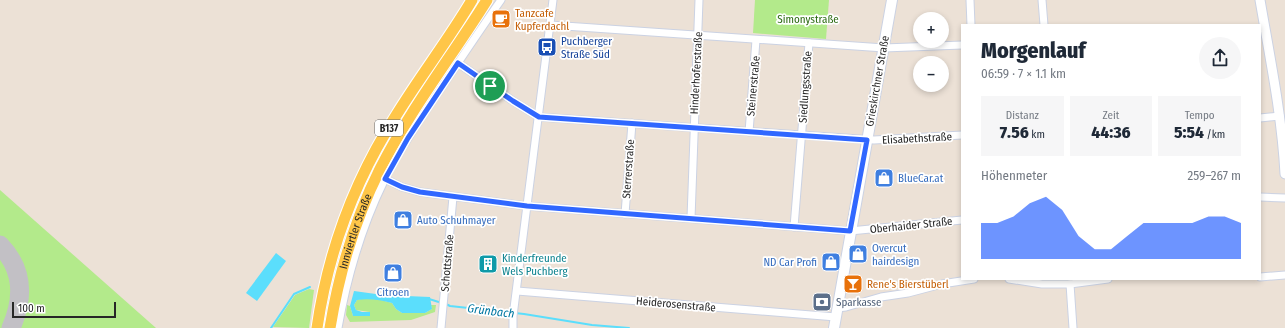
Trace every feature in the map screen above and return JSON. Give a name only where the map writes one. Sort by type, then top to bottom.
[{"type":"main road","name":"Innviertler Straße","points":[[317,328],[329,267],[343,222],[357,187],[369,162],[396,115],[472,0]]},
{"type":"main road","name":"Innviertler Straße","points":[[330,328],[334,303],[344,262],[355,226],[378,174],[407,122],[487,0]]},
{"type":"main road","name":"Grieskirchner Straße","points":[[834,328],[892,0]]},
{"type":"street","points":[[338,328],[355,253],[366,221],[385,179],[408,138],[501,0]]},
{"type":"street","points":[[513,328],[553,0]]},
{"type":"street","name":"Hinderhoferstraße","points":[[691,218],[699,0]]},
{"type":"street","points":[[970,0],[971,24]]},
{"type":"street","points":[[1042,0],[1044,24]]},
{"type":"street","points":[[1260,0],[1263,31],[1280,116],[1285,174]]},
{"type":"street","points":[[550,25],[884,48],[961,45]]},
{"type":"street","name":"Steinerstraße","points":[[749,132],[756,40]]},
{"type":"street","name":"Siedlungsstraße","points":[[794,227],[808,43]]},
{"type":"street","name":"Elisabethstraße","points":[[458,63],[539,117],[867,140],[961,135]]},
{"type":"street","points":[[1261,118],[1280,116]]},
{"type":"street","name":"Sterrerstraße","points":[[625,214],[632,124]]},
{"type":"street","name":"Oberhaider Straße","points":[[385,179],[402,187],[420,192],[527,206],[850,231],[961,220]]},
{"type":"street","name":"Schottstraße","points":[[441,328],[453,197]]},
{"type":"street","points":[[1261,197],[1285,198]]},
{"type":"street","points":[[1261,277],[1285,275]]},
{"type":"street","name":"Heiderosenstraße","points":[[517,290],[836,312],[846,307],[882,297],[968,280]]},
{"type":"street","points":[[1016,280],[1042,284],[1070,284],[1079,281],[1094,280]]},
{"type":"street","points":[[1070,284],[1073,328]]},
{"type":"street","points":[[340,317],[341,328]]},
{"type":"green space","name":"Simonystraße","points":[[755,0],[829,0],[826,39],[753,33]]},
{"type":"green space","points":[[0,190],[156,328],[0,328]]},
{"type":"green space","points":[[309,289],[314,290],[309,328],[273,327],[295,295]]},
{"type":"green space","points":[[365,298],[377,299],[392,303],[396,309],[402,313],[425,313],[432,309],[431,305],[436,305],[435,312],[411,320],[350,322],[346,315],[347,305],[350,306],[353,316],[370,312],[356,310],[354,305],[357,300]]},
{"type":"water","points":[[276,253],[286,261],[257,301],[246,293]]},
{"type":"water","points":[[354,291],[383,295],[430,297],[432,309],[425,313],[402,313],[396,309],[392,303],[361,299],[357,300],[354,305],[356,310],[370,312],[370,316],[353,316],[350,306]]},
{"type":"waterway","name":"Grünbach","points":[[271,328],[294,294],[310,287]]},
{"type":"waterway","name":"Grünbach","points":[[429,299],[442,303]]},
{"type":"waterway","name":"Grünbach","points":[[446,304],[450,306],[524,314],[592,325],[629,328]]},
{"type":"taxiway","points":[[0,245],[14,264],[19,285],[20,295],[18,306],[11,328]]},
{"type":"place","name":"Tanzcafe Kupferdachl","points":[[501,19]]},
{"type":"place","name":"Puchberger Straße Süd","points":[[547,47]]},
{"type":"place","name":"BlueCar.at","points":[[884,178]]},
{"type":"place","name":"Auto Schuhmayer","points":[[403,220]]},
{"type":"place","name":"Overcut hairdesign","points":[[858,254]]},
{"type":"place","name":"ND Car Profi","points":[[831,262]]},
{"type":"place","name":"Kinderfreunde Wels Puchberg","points":[[488,264]]},
{"type":"place","name":"Citroen","points":[[393,273]]},
{"type":"place","name":"Rene's Bierstüberl","points":[[853,284]]},
{"type":"place","name":"Sparkasse","points":[[822,302]]},
{"type":"route","points":[[458,63],[490,86],[539,117],[867,140],[850,231],[527,206],[420,192],[402,187],[385,179],[408,138],[458,63]]}]
